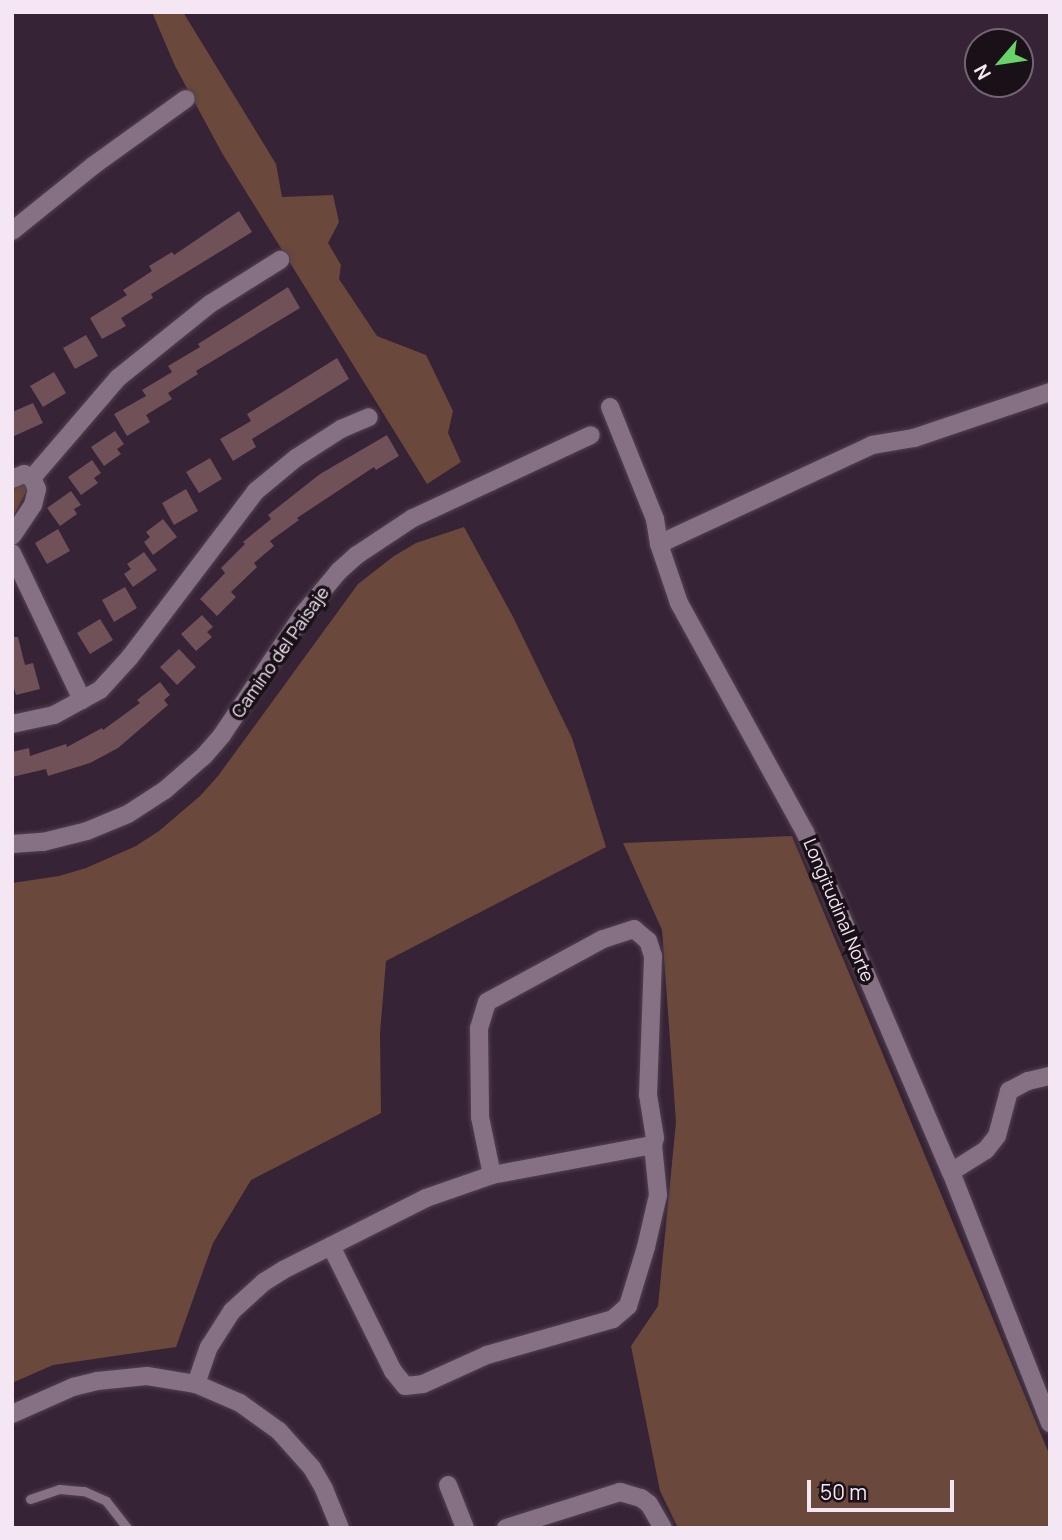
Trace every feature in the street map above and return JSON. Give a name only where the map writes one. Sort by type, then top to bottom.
[{"type":"street","points":[[12,240],[18,226],[94,165],[186,99]]},
{"type":"street","points":[[32,478],[118,378],[210,304],[280,260]]},
{"type":"street","points":[[659,544],[872,445],[914,438],[1050,391]]},
{"type":"street","name":"Longitudinal Norte","points":[[610,407],[655,519],[659,544],[679,603],[805,832],[951,1172],[1050,1423]]},
{"type":"street","points":[[12,724],[54,715],[100,690],[130,657],[256,491],[296,458],[341,429],[369,417]]},
{"type":"street","name":"Camino del Paisaje","points":[[12,844],[43,842],[87,831],[128,814],[165,790],[204,757],[222,735],[304,613],[339,571],[357,555],[412,518],[591,435]]},
{"type":"street","points":[[12,479],[24,474],[32,478],[37,489],[36,497],[12,536]]},
{"type":"street","points":[[12,554],[82,700]]},
{"type":"street","points":[[331,1246],[393,1371],[405,1386],[423,1384],[487,1354],[613,1319],[628,1306],[658,1195],[653,1145],[655,1138],[648,1095],[653,956],[648,941],[634,929],[603,939],[486,1002],[479,1028],[480,1116],[492,1175]]},
{"type":"street","points":[[951,1172],[986,1150],[997,1136],[1009,1091],[1028,1081],[1050,1076]]},
{"type":"street","points":[[196,1384],[218,1329],[247,1296],[283,1270],[426,1198],[492,1175],[653,1145]]},
{"type":"street","points":[[12,1414],[73,1387],[97,1381],[147,1376],[196,1384],[240,1403],[279,1431],[312,1468],[340,1528]]},
{"type":"street","points":[[448,1485],[466,1528]]},
{"type":"street","points":[[506,1528],[620,1492],[641,1497],[649,1504],[663,1528]]},
{"type":"lane","points":[[30,1499],[59,1489],[84,1491],[106,1501],[127,1528]]},
{"type":"shaded area","points":[[152,12],[183,12],[276,164],[282,197],[333,195],[339,222],[328,243],[341,265],[339,279],[377,336],[426,355],[453,411],[448,433],[461,462],[427,484],[222,153],[175,66]]},
{"type":"shaded area","points":[[21,481],[28,488],[12,519],[12,486]]},
{"type":"shaded area","points":[[464,527],[512,615],[572,738],[606,847],[386,961],[380,1033],[381,1113],[251,1180],[213,1243],[176,1347],[53,1365],[12,1383],[12,883],[59,876],[86,868],[136,846],[159,831],[200,796],[218,776],[358,584],[416,543]]},
{"type":"shaded area","points":[[792,836],[1050,1456],[1050,1528],[678,1528],[660,1491],[631,1346],[658,1306],[676,1122],[662,930],[623,843]]},
{"type":"building","points":[[239,211],[252,232],[151,294],[153,298],[121,318],[126,326],[102,339],[90,318],[127,295],[123,290],[152,271],[149,266],[172,252],[174,255]]},
{"type":"building","points":[[288,287],[300,308],[196,371],[198,374],[168,393],[172,399],[146,415],[150,422],[127,436],[114,414],[146,396],[142,390],[172,372],[168,366],[200,347],[198,344]]},
{"type":"building","points":[[86,335],[98,356],[75,369],[63,348]]},
{"type":"building","points":[[337,358],[349,379],[252,439],[256,447],[233,461],[220,439],[251,421],[247,414]]},
{"type":"building","points":[[54,372],[66,393],[43,407],[30,386]]},
{"type":"building","points":[[33,403],[43,423],[12,437],[12,412]]},
{"type":"building","points":[[115,431],[124,444],[117,449],[121,454],[104,466],[91,447]]},
{"type":"building","points":[[387,435],[399,456],[376,470],[374,467],[297,518],[299,520],[270,541],[274,546],[254,563],[257,567],[231,592],[236,597],[217,616],[200,599],[225,573],[221,568],[245,544],[243,542],[271,519],[268,515],[320,474]]},
{"type":"building","points":[[210,458],[222,479],[199,493],[186,472]]},
{"type":"building","points":[[92,460],[101,473],[94,478],[98,483],[81,495],[68,477]]},
{"type":"building","points":[[186,489],[198,511],[174,525],[162,503]]},
{"type":"building","points":[[71,491],[81,505],[74,509],[77,514],[60,526],[47,508]]},
{"type":"building","points":[[163,519],[177,537],[153,555],[144,542],[150,537],[146,532]]},
{"type":"building","points":[[58,529],[70,551],[47,564],[35,543]]},
{"type":"building","points":[[144,552],[157,570],[133,587],[124,574],[131,569],[127,564]]},
{"type":"building","points":[[125,587],[137,608],[114,622],[102,600]]},
{"type":"building","points":[[202,615],[213,627],[207,632],[212,637],[196,651],[181,634]]},
{"type":"building","points":[[100,619],[113,640],[90,654],[77,633]]},
{"type":"building","points":[[12,637],[18,637],[25,665],[33,663],[40,689],[16,695],[12,681]]},
{"type":"building","points":[[179,649],[196,667],[177,685],[160,667]]},
{"type":"building","points":[[160,682],[170,695],[164,700],[168,705],[118,748],[90,763],[48,776],[46,769],[12,777],[12,752],[29,748],[30,756],[66,744],[67,747],[102,728],[103,730],[140,703],[137,700]]}]
